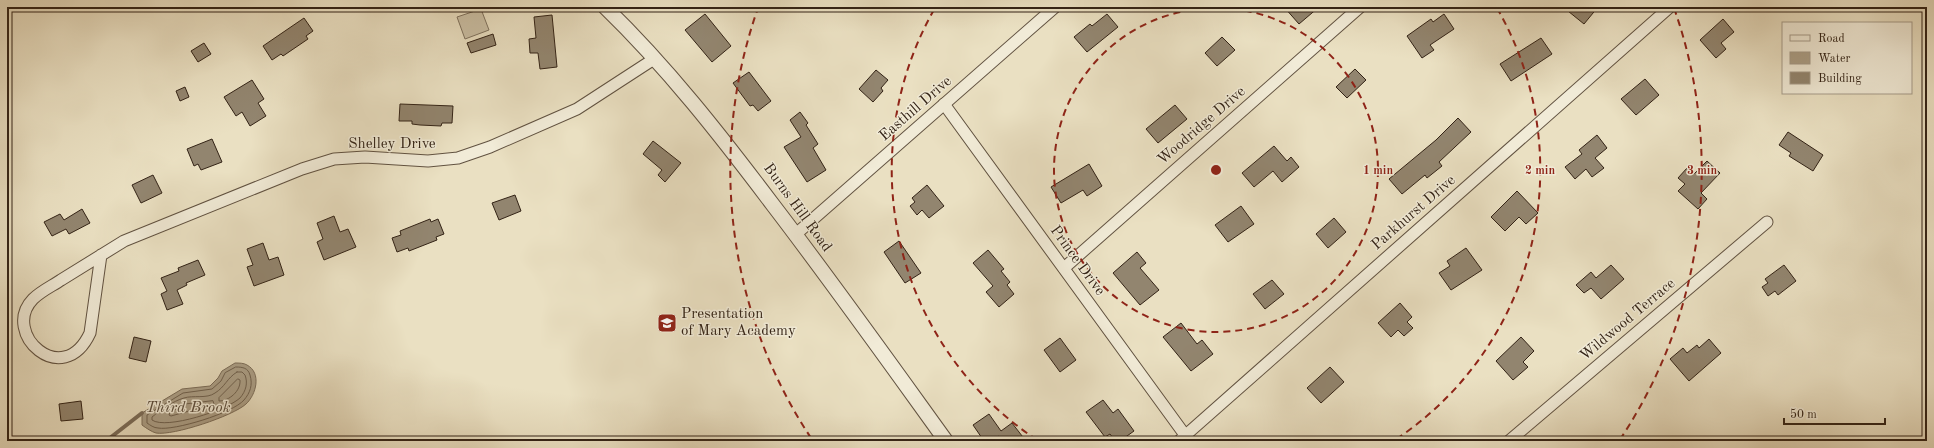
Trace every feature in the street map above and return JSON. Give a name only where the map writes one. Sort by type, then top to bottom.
[{"type":"street","name":"Burns Hill Road","points":[[605,7],[654,59],[722,136],[796,234],[946,441]]},
{"type":"street","name":"Easthill Drive","points":[[796,234],[1055,7]]},
{"type":"street","name":"Woodridge Drive","points":[[1064,268],[1360,7]]},
{"type":"street","name":"Parkhurst Drive","points":[[1182,438],[1670,7]]},
{"type":"street","name":"Shelley Drive","points":[[101,255],[90,333],[86,343],[78,351],[68,356],[57,358],[46,356],[36,351],[28,342],[23,332],[22,320],[29,304],[42,292],[101,255],[124,241],[302,169],[334,159],[365,157],[428,161],[458,158],[490,147],[577,109],[654,59]]},
{"type":"street","name":"Prince Drive","points":[[944,104],[1064,268],[1182,438]]},
{"type":"street","name":"Wildwood Terrace","points":[[1509,441],[1767,222]]},
{"type":"shaded area","points":[[481,9],[489,30],[465,39],[457,17]]},
{"type":"water","name":"Third Brook","points":[[235,363],[243,363],[247,365],[255,373],[256,378],[255,390],[250,400],[239,409],[202,424],[164,433],[156,433],[142,425],[142,413],[182,389],[210,386],[218,378],[222,371]]},
{"type":"building","points":[[1284,7],[1319,7],[1299,24]]},
{"type":"building","points":[[1563,7],[1598,7],[1584,24]]},
{"type":"building","points":[[705,14],[731,46],[712,62],[685,30]]},
{"type":"building","points":[[1107,14],[1118,27],[1087,52],[1074,37],[1090,24],[1092,26]]},
{"type":"building","points":[[1444,14],[1454,29],[1430,45],[1434,50],[1422,58],[1407,36],[1431,19],[1433,22]]},
{"type":"building","points":[[552,15],[557,67],[540,69],[538,53],[530,53],[529,39],[536,38],[534,17]]},
{"type":"building","points":[[304,18],[313,31],[306,36],[308,39],[283,56],[281,54],[272,60],[263,46]]},
{"type":"building","points":[[1723,19],[1734,32],[1721,43],[1726,49],[1716,58],[1700,40]]},
{"type":"building","points":[[493,34],[496,45],[471,53],[467,43]]},
{"type":"building","points":[[1222,37],[1235,50],[1217,66],[1205,53]]},
{"type":"building","points":[[1541,38],[1552,54],[1511,81],[1500,64]]},
{"type":"building","points":[[204,43],[211,54],[198,62],[191,51]]},
{"type":"building","points":[[1355,69],[1366,80],[1347,98],[1336,87]]},
{"type":"building","points":[[876,70],[888,80],[881,88],[883,91],[873,102],[859,89]]},
{"type":"building","points":[[749,72],[771,101],[758,111],[753,105],[750,106],[733,83]]},
{"type":"building","points":[[1645,79],[1659,95],[1636,115],[1621,99]]},
{"type":"building","points":[[252,80],[264,99],[258,103],[266,116],[250,126],[242,112],[236,116],[224,97]]},
{"type":"building","points":[[185,87],[189,97],[180,101],[176,91]]},
{"type":"building","points":[[400,104],[453,106],[452,123],[442,123],[441,126],[412,124],[412,121],[399,121]]},
{"type":"building","points":[[1175,105],[1187,119],[1158,143],[1146,129]]},
{"type":"building","points":[[800,112],[808,123],[806,125],[818,144],[813,148],[826,170],[807,182],[784,147],[801,137],[790,120]]},
{"type":"building","points":[[1458,118],[1471,132],[1439,162],[1442,166],[1427,178],[1425,175],[1402,194],[1389,179],[1436,140]]},
{"type":"building","points":[[1788,132],[1823,155],[1813,171],[1789,156],[1791,153],[1779,145]]},
{"type":"building","points":[[1597,135],[1607,148],[1595,158],[1604,168],[1592,177],[1586,169],[1575,179],[1565,167],[1582,154],[1579,150]]},
{"type":"building","points":[[212,139],[222,162],[201,170],[198,164],[194,166],[187,149]]},
{"type":"building","points":[[653,141],[681,163],[665,182],[658,175],[662,170],[643,154]]},
{"type":"building","points":[[1274,146],[1287,161],[1291,157],[1299,167],[1282,182],[1273,171],[1254,187],[1242,173]]},
{"type":"building","points":[[1707,161],[1720,173],[1701,193],[1707,199],[1698,209],[1678,191],[1685,184],[1678,178],[1687,168],[1694,174]]},
{"type":"building","points":[[1089,164],[1102,186],[1087,196],[1083,190],[1061,203],[1051,187]]},
{"type":"building","points":[[153,175],[162,193],[141,203],[132,185]]},
{"type":"building","points":[[927,185],[944,206],[929,218],[922,210],[917,215],[910,206],[915,202],[912,198]]},
{"type":"building","points":[[1517,191],[1538,213],[1526,224],[1519,217],[1505,231],[1491,217]]},
{"type":"building","points":[[515,195],[521,211],[499,220],[492,203]]},
{"type":"building","points":[[1241,206],[1254,224],[1228,242],[1215,225]]},
{"type":"building","points":[[82,209],[90,223],[69,234],[66,229],[52,236],[44,222],[60,214],[64,220]]},
{"type":"building","points":[[334,216],[340,232],[348,229],[356,247],[324,260],[317,242],[323,239],[317,223]]},
{"type":"building","points":[[1334,218],[1346,232],[1328,248],[1316,234]]},
{"type":"building","points":[[430,219],[431,222],[438,219],[444,234],[436,237],[437,240],[409,251],[408,248],[397,252],[392,238],[401,235],[400,231]]},
{"type":"building","points":[[899,241],[921,273],[905,283],[884,252]]},
{"type":"building","points":[[263,243],[269,260],[278,257],[284,275],[254,286],[247,267],[253,265],[247,249]]},
{"type":"building","points":[[1466,248],[1482,270],[1451,290],[1439,273],[1450,266],[1447,261]]},
{"type":"building","points":[[988,250],[1004,269],[1001,271],[1010,282],[1007,285],[1014,294],[999,307],[986,292],[993,286],[973,263]]},
{"type":"building","points":[[1137,252],[1146,263],[1140,268],[1159,290],[1140,305],[1113,273]]},
{"type":"building","points":[[198,260],[205,275],[186,283],[187,285],[177,290],[183,304],[167,310],[161,294],[167,291],[161,278],[179,271],[178,268]]},
{"type":"building","points":[[1611,265],[1624,279],[1601,299],[1591,288],[1584,293],[1576,285],[1591,272],[1596,278]]},
{"type":"building","points":[[1784,265],[1796,281],[1778,295],[1775,291],[1768,296],[1762,287],[1768,283],[1765,279]]},
{"type":"building","points":[[1272,280],[1284,294],[1265,309],[1253,294]]},
{"type":"building","points":[[1400,303],[1412,317],[1407,322],[1413,328],[1404,336],[1398,330],[1391,337],[1378,323]]},
{"type":"building","points":[[1181,323],[1197,344],[1202,340],[1213,354],[1191,371],[1163,337]]},
{"type":"building","points":[[134,337],[151,341],[146,362],[129,358]]},
{"type":"building","points":[[1521,337],[1534,351],[1523,362],[1528,367],[1513,380],[1496,361]]},
{"type":"building","points":[[1060,338],[1076,360],[1060,372],[1044,350]]},
{"type":"building","points":[[1709,339],[1721,353],[1689,381],[1670,359],[1683,348],[1687,353],[1697,345],[1699,348]]},
{"type":"building","points":[[1330,367],[1344,382],[1321,403],[1307,388]]},
{"type":"building","points":[[1103,400],[1113,413],[1118,409],[1134,431],[1120,441],[1115,441],[1110,434],[1105,437],[1086,412]]},
{"type":"building","points":[[81,401],[83,419],[61,421],[59,404]]},
{"type":"building","points":[[989,414],[1001,431],[1012,423],[1026,441],[1003,441],[999,436],[992,441],[984,441],[973,425]]},
{"type":"waterway","name":"Third Brook","points":[[106,441],[142,413]]},
{"type":"place","name":"Presentation of Mary Academy","points":[[667,323]]}]
